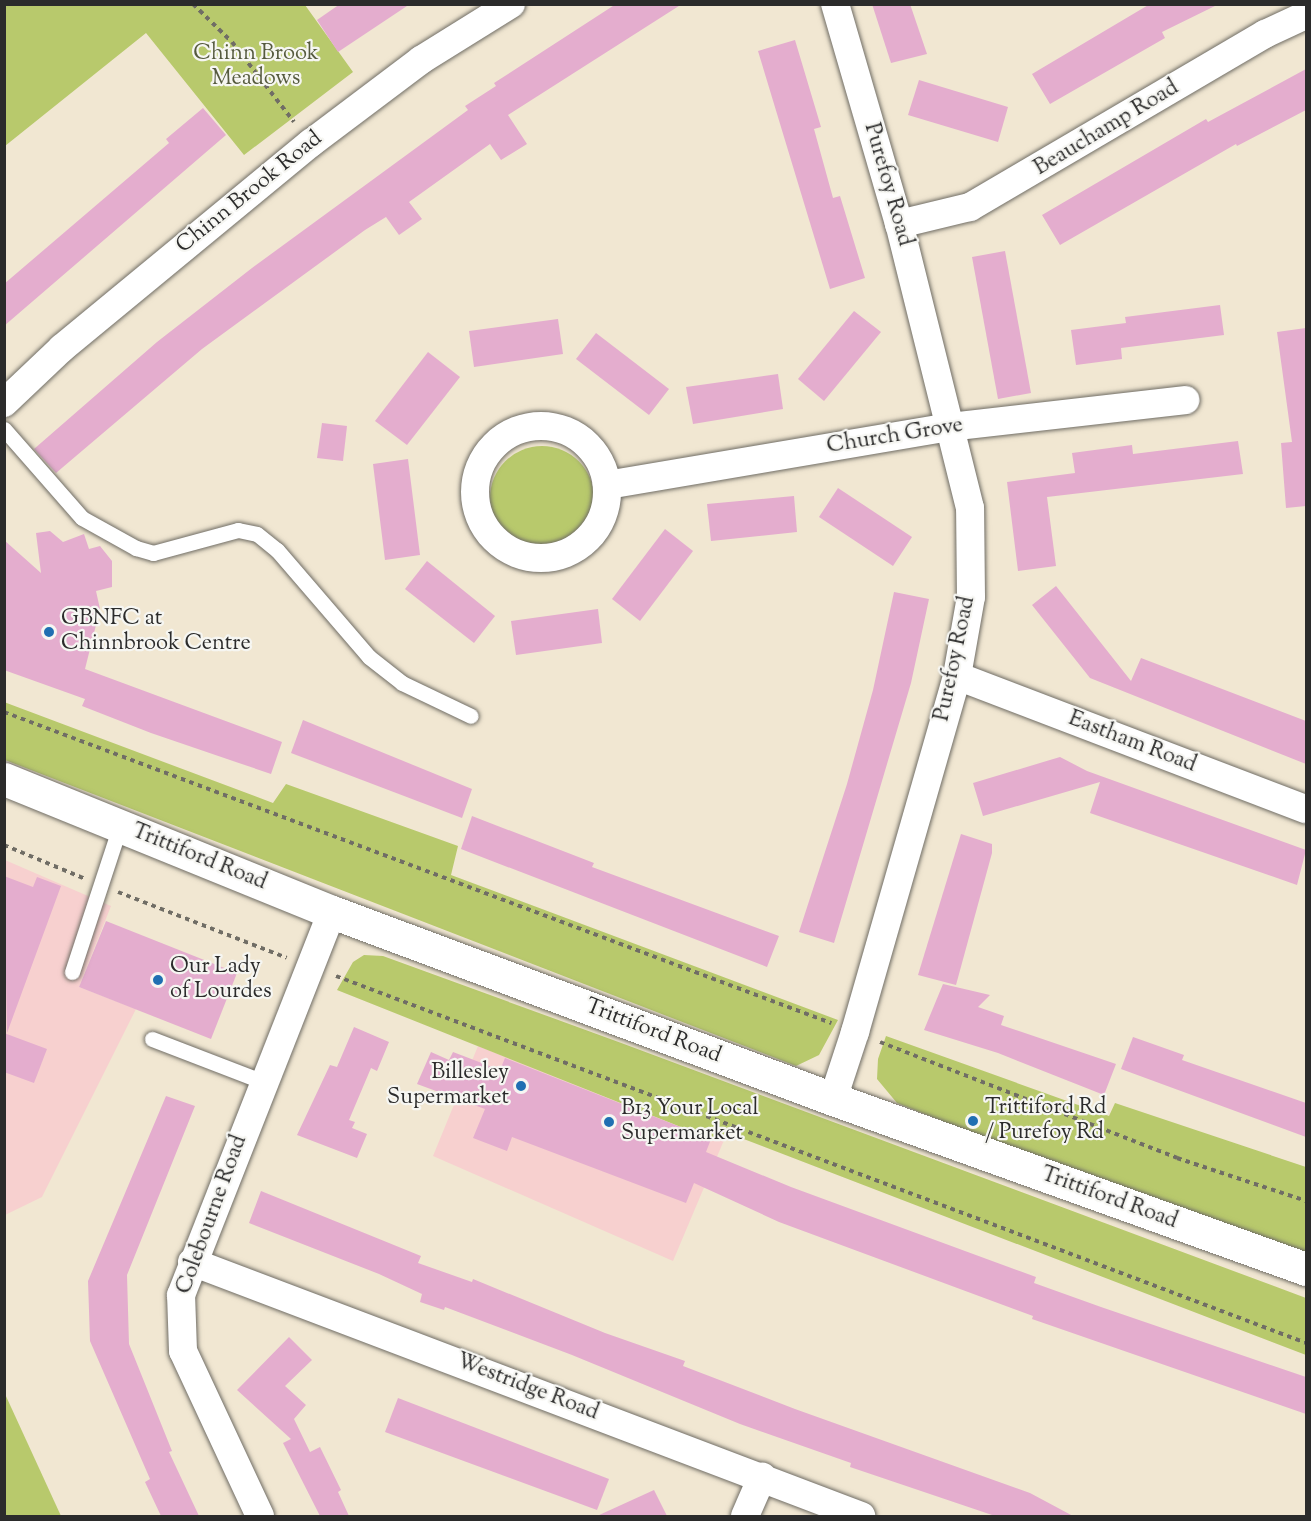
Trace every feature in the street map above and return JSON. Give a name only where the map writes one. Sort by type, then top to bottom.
[{"type":"street","name":"Chinn Brook Road","points":[[4,403],[62,348],[310,143],[422,60],[512,4]]},
{"type":"street","name":"Purefoy Road","points":[[833,1099],[855,1032],[957,676],[971,597],[969,508],[899,224],[835,4]]},
{"type":"street","name":"Beauchamp Road","points":[[899,224],[970,207],[1265,34],[1306,15]]},
{"type":"street","name":"Church Grove","points":[[607,485],[949,427],[1185,400]]},
{"type":"street","points":[[549,427],[570,433],[588,446],[601,464],[607,485],[606,507],[598,527],[584,543],[566,554],[545,559],[524,556],[504,547],[488,533],[478,514],[475,493],[478,471],[489,452],[506,436],[526,428],[549,427]]},
{"type":"street","name":"Eastham Road","points":[[957,676],[1306,810]]},
{"type":"street","name":"Trittiford Road","points":[[4,779],[332,912],[833,1099],[1306,1269]]},
{"type":"street","name":"Colebourne Road","points":[[260,1516],[183,1351],[181,1295],[192,1262],[332,912]]},
{"type":"street","name":"Westridge Road","points":[[192,1262],[861,1516]]},
{"type":"street","points":[[745,1516],[762,1477]]},
{"type":"lane","points":[[4,429],[82,518],[136,548],[153,553],[238,530],[256,534],[277,550],[352,638],[386,672],[471,716]]},
{"type":"lane","points":[[72,972],[120,826]]},
{"type":"lane","points":[[152,1039],[264,1082]]},
{"type":"path","points":[[193,4],[232,42],[310,143]]},
{"type":"path","points":[[4,712],[855,1032],[1177,1158],[1306,1201]]},
{"type":"path","points":[[4,845],[99,885],[310,967],[1306,1343]]},
{"type":"shaded area","points":[[5,860],[111,906],[79,987],[136,1009],[42,1197],[5,1215]]},
{"type":"shaded area","points":[[478,1046],[711,1139],[727,1133],[673,1261],[433,1156]]},
{"type":"green space","name":"Chinn Brook Meadows","points":[[5,5],[305,5],[353,72],[244,155],[146,33],[5,146]]},
{"type":"green space","points":[[542,446],[562,450],[571,455],[585,469],[590,478],[594,498],[590,518],[585,527],[571,541],[562,546],[542,550],[522,546],[513,541],[499,527],[494,518],[490,498],[494,478],[499,469],[513,455],[522,450]]},
{"type":"green space","points":[[4,702],[273,803],[286,784],[458,846],[451,875],[838,1020],[819,1055],[796,1066],[5,760]]},
{"type":"green space","points":[[364,955],[383,956],[1306,1298],[1306,1355],[728,1133],[711,1139],[337,990],[353,962]]},
{"type":"green space","points":[[886,1036],[1109,1116],[1115,1103],[1306,1167],[1306,1258],[1061,1168],[897,1103],[877,1079],[878,1059]]},
{"type":"green space","points":[[5,1394],[61,1516],[5,1516]]},
{"type":"building","points":[[340,4],[410,4],[338,52],[317,20]]},
{"type":"building","points":[[616,4],[682,4],[508,115],[527,144],[501,160],[490,144],[409,202],[422,219],[399,235],[386,217],[365,230],[202,349],[56,473],[34,449],[157,342],[252,268],[468,110],[465,106],[496,86],[494,83]]},
{"type":"building","points":[[872,4],[910,4],[927,54],[891,63]]},
{"type":"building","points":[[1150,4],[1219,4],[1162,32],[1165,38],[1050,104],[1032,74]]},
{"type":"building","points":[[795,40],[821,127],[814,129],[833,198],[840,196],[865,278],[830,289],[758,51]]},
{"type":"building","points":[[1306,69],[1306,110],[1237,146],[1236,144],[1060,245],[1042,215],[1206,119],[1208,122]]},
{"type":"building","points":[[919,80],[1008,107],[998,142],[908,115]]},
{"type":"building","points":[[203,108],[226,135],[4,326],[4,284],[169,143],[166,139]]},
{"type":"building","points":[[1005,251],[1031,393],[998,399],[972,257]]},
{"type":"building","points":[[1220,305],[1224,335],[1121,348],[1122,359],[1076,365],[1071,330],[1126,323],[1125,317]]},
{"type":"building","points":[[854,311],[881,332],[824,401],[798,379]]},
{"type":"building","points":[[558,319],[563,354],[474,367],[469,331]]},
{"type":"building","points":[[1306,328],[1306,506],[1286,508],[1281,443],[1292,442],[1277,332]]},
{"type":"building","points":[[596,333],[669,389],[649,415],[576,359]]},
{"type":"building","points":[[428,352],[460,377],[407,445],[375,421]]},
{"type":"building","points":[[778,374],[783,409],[693,424],[686,387]]},
{"type":"building","points":[[322,423],[347,426],[343,461],[317,458]]},
{"type":"building","points":[[1238,441],[1243,474],[1047,497],[1056,566],[1018,571],[1007,482],[1075,473],[1072,453],[1132,445],[1133,454]]},
{"type":"building","points":[[408,459],[420,555],[385,560],[373,464]]},
{"type":"building","points":[[838,488],[912,537],[893,566],[819,517]]},
{"type":"building","points":[[794,496],[797,532],[711,541],[707,504]]},
{"type":"building","points":[[665,529],[693,551],[640,621],[612,599]]},
{"type":"building","name":"GBNFC at Chinnbrook Centre","points":[[50,531],[63,542],[84,534],[89,549],[100,546],[112,561],[112,587],[96,591],[100,609],[85,669],[282,742],[271,774],[151,733],[82,706],[85,699],[4,670],[4,540],[41,573],[36,533]]},
{"type":"building","points":[[427,561],[495,616],[474,643],[405,589]]},
{"type":"building","points":[[1056,586],[1131,681],[1141,658],[1306,721],[1306,764],[1090,678],[1032,605]]},
{"type":"building","points":[[894,592],[929,599],[911,683],[834,943],[799,932],[847,784],[873,690]]},
{"type":"building","points":[[598,609],[602,643],[516,655],[511,621]]},
{"type":"building","points":[[303,720],[472,789],[462,818],[291,753]]},
{"type":"building","points":[[1060,757],[1087,771],[1306,850],[1297,885],[1090,813],[1100,782],[983,816],[973,783]]},
{"type":"building","points":[[472,816],[594,863],[592,867],[779,936],[767,967],[461,849]]},
{"type":"building","points":[[961,834],[992,844],[992,853],[956,985],[918,975]]},
{"type":"building","points":[[4,876],[33,887],[37,877],[61,886],[7,1033]]},
{"type":"building","name":"Our Lady of Lourdes","points":[[106,921],[237,973],[211,1039],[79,987]]},
{"type":"building","points":[[943,984],[990,995],[978,1007],[1004,1016],[1001,1025],[1116,1064],[1104,1095],[998,1053],[924,1030]]},
{"type":"building","points":[[354,1027],[389,1042],[377,1071],[371,1068],[349,1120],[355,1122],[352,1128],[367,1134],[357,1158],[297,1135],[330,1065],[337,1067]]},
{"type":"building","points":[[4,1033],[47,1049],[34,1083],[4,1072]]},
{"type":"building","points":[[1133,1037],[1184,1055],[1182,1060],[1306,1103],[1306,1137],[1121,1069]]},
{"type":"building","points":[[431,1052],[449,1060],[453,1052],[500,1070],[505,1058],[711,1139],[706,1152],[791,1187],[1036,1277],[1034,1283],[1306,1377],[1306,1414],[1032,1319],[1033,1316],[779,1222],[694,1183],[686,1203],[512,1137],[507,1151],[473,1138],[485,1109],[417,1084]]},
{"type":"building","points":[[166,1096],[195,1106],[127,1275],[129,1344],[172,1451],[169,1452],[199,1516],[161,1516],[145,1482],[150,1479],[90,1341],[88,1281]]},
{"type":"building","points":[[261,1191],[421,1256],[418,1263],[472,1282],[473,1279],[605,1333],[685,1361],[683,1366],[795,1409],[1030,1493],[1073,1516],[995,1516],[850,1467],[851,1463],[740,1424],[572,1355],[445,1307],[444,1310],[420,1302],[422,1294],[379,1274],[249,1223]]},
{"type":"building","points":[[289,1337],[312,1360],[285,1386],[306,1405],[294,1419],[310,1452],[320,1447],[341,1490],[338,1492],[349,1516],[320,1516],[283,1443],[291,1439],[237,1390]]},
{"type":"building","points":[[398,1398],[609,1479],[597,1510],[385,1432]]},
{"type":"building","points":[[654,1490],[667,1516],[597,1516]]},
{"type":"place","name":"GBNFC at Chinnbrook Centre","points":[[49,632]]},
{"type":"place","name":"Our Lady of Lourdes","points":[[158,980]]},
{"type":"place","name":"Billesley Supermarket","points":[[521,1086]]},
{"type":"place","name":"Trittiford Rd / Purefoy Rd","points":[[973,1121]]},
{"type":"place","name":"B13 Your Local Supermarket","points":[[609,1122]]}]
